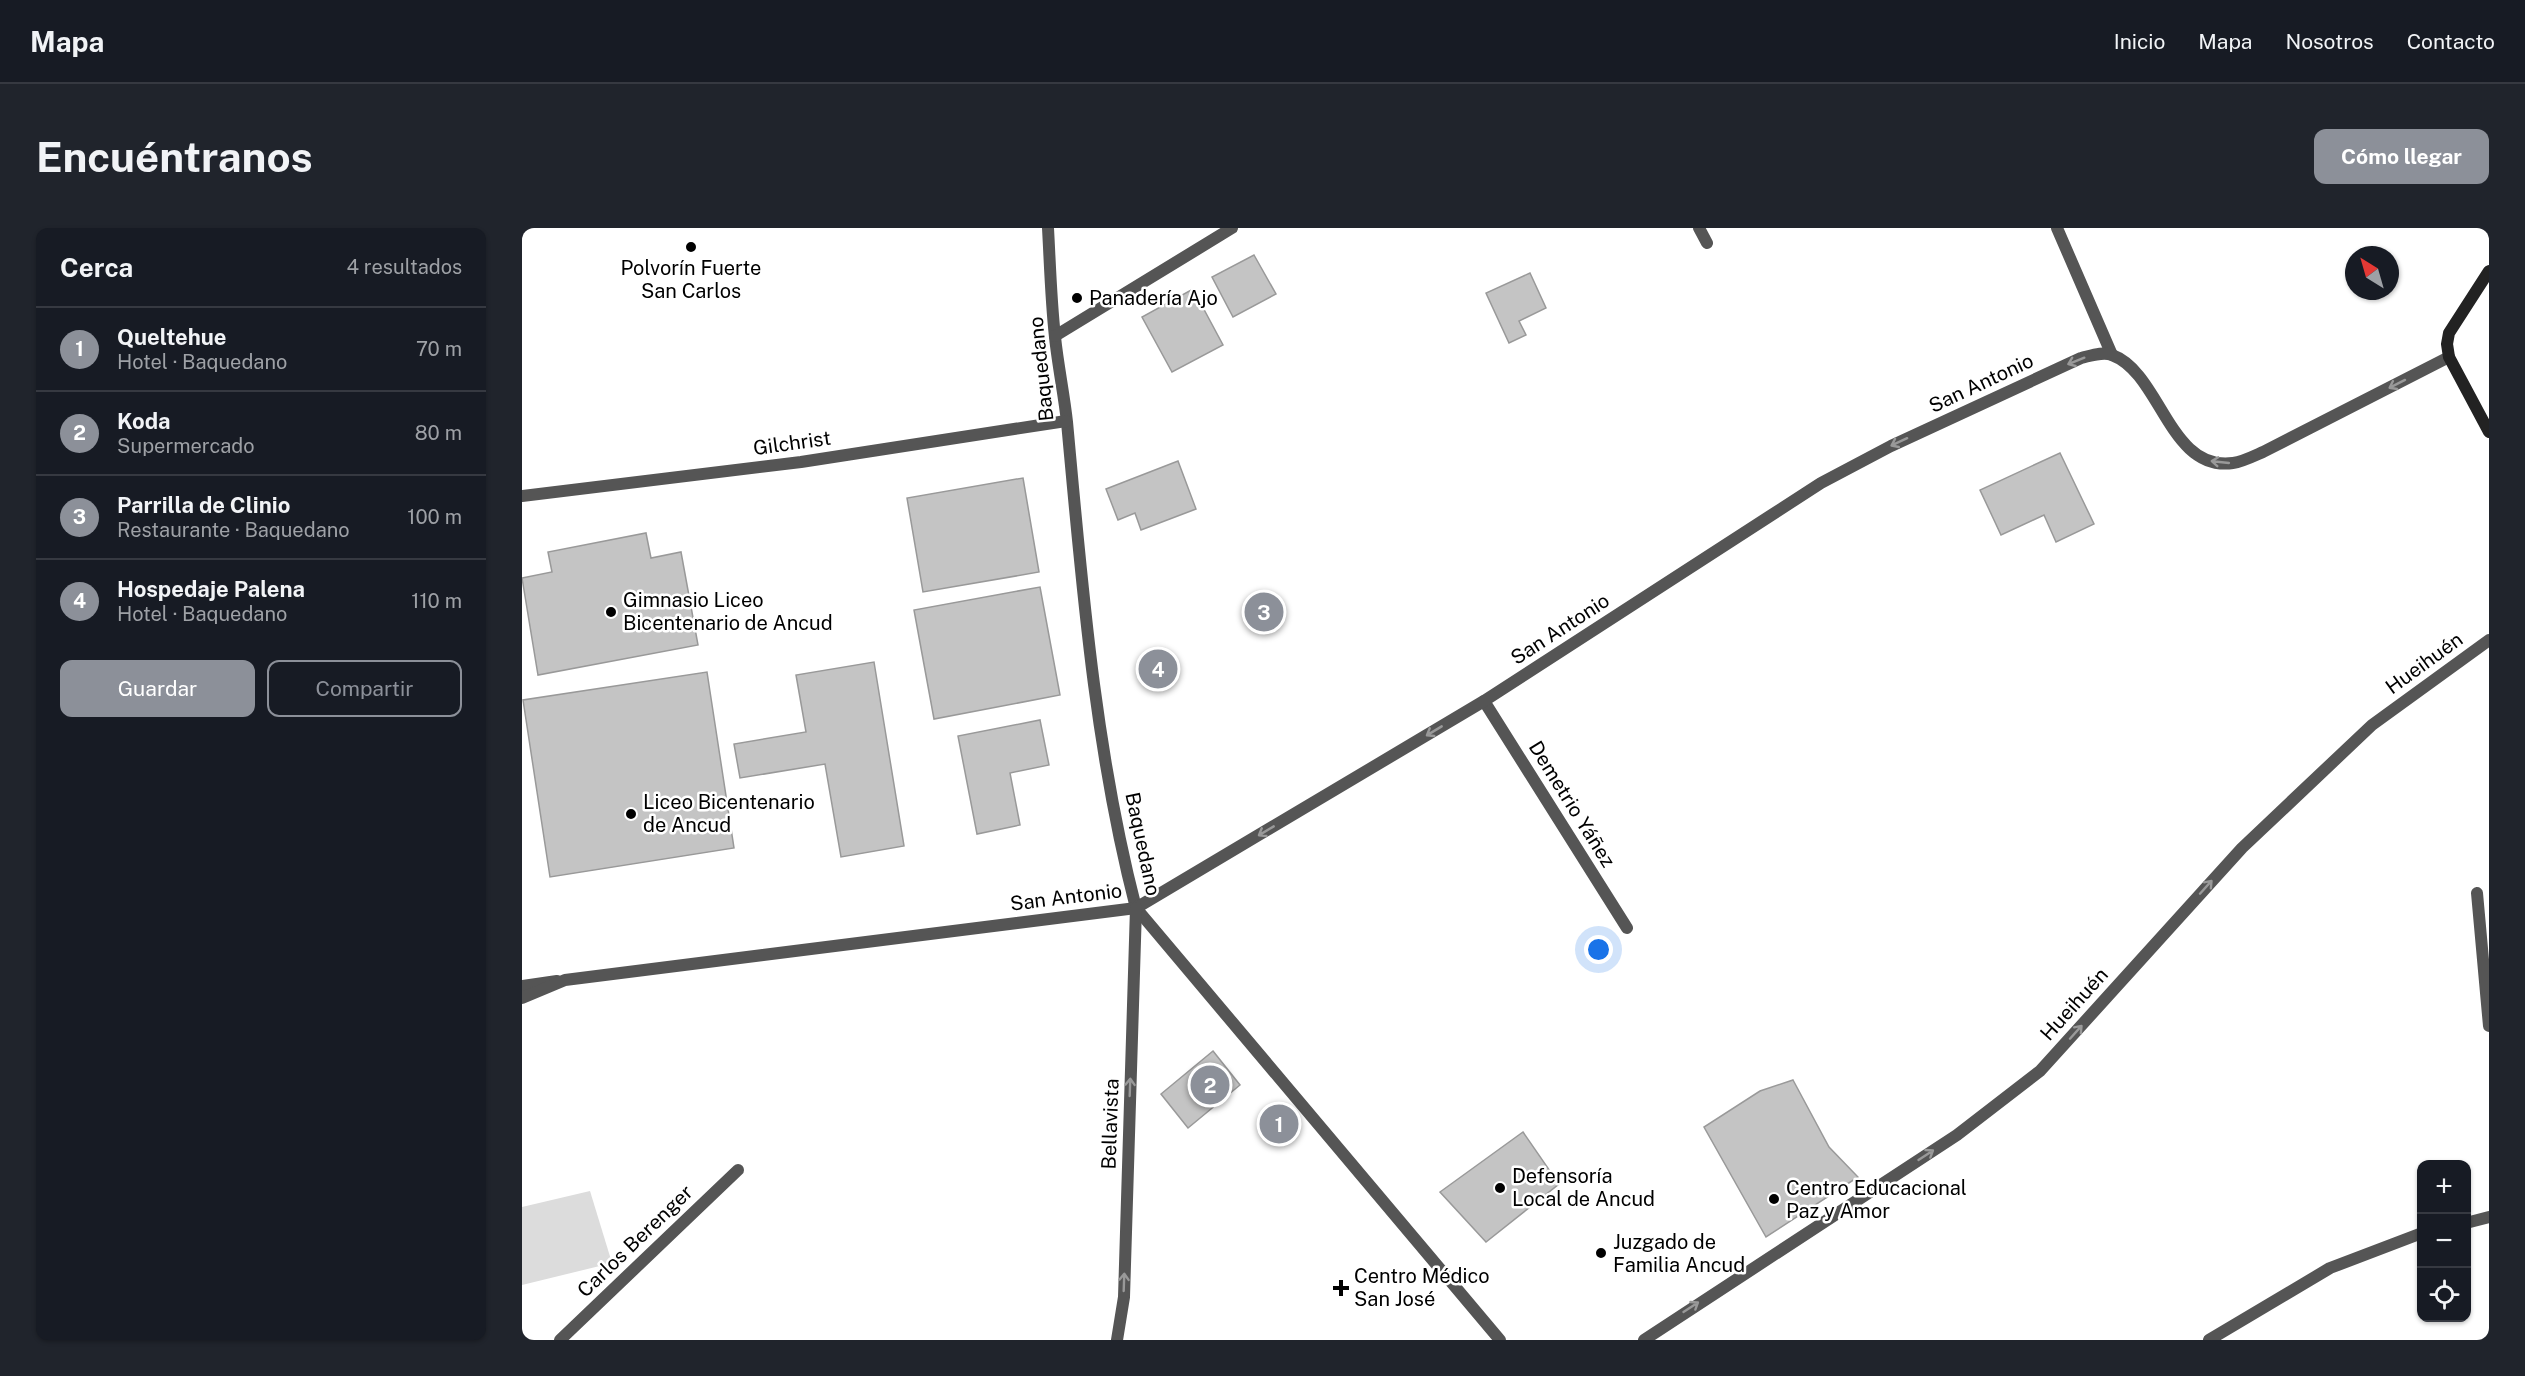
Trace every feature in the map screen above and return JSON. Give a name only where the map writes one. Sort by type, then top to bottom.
[{"type":"street","name":"Baquedano","points":[[1048,228],[1055,336],[1066,421],[1073,519],[1092,673],[1122,857],[1136,908],[1500,1340]]},
{"type":"street","points":[[1055,336],[1232,228]]},
{"type":"street","points":[[1699,228],[1707,243]]},
{"type":"street","points":[[2057,228],[2112,355],[2130,368],[2185,445],[2200,459],[2233,464],[2263,452],[2449,357]]},
{"type":"street","points":[[2489,271],[2449,333],[2447,344],[2449,357],[2489,432]]},
{"type":"street","name":"San Antonio","points":[[522,998],[565,980],[1136,908],[1484,701],[1821,483],[1891,446],[2081,358],[2097,354],[2112,355]]},
{"type":"street","name":"Gilchrist","points":[[522,496],[801,462],[1066,421]]},
{"type":"street","name":"Hueihuén","points":[[1644,1340],[1957,1135],[2040,1071],[2242,848],[2372,725],[2489,640]]},
{"type":"street","name":"Demetrio Yáñez","points":[[1484,701],[1627,928]]},
{"type":"street","points":[[2477,893],[2489,1026]]},
{"type":"street","name":"Bellavista","points":[[1117,1340],[1124,1297],[1136,908]]},
{"type":"street","points":[[522,986],[565,980]]},
{"type":"street","name":"Carlos Berenger","points":[[560,1340],[738,1170]]},
{"type":"street","points":[[2471,1222],[2489,1217]]},
{"type":"street","points":[[2209,1340],[2330,1268],[2417,1235]]},
{"type":"shaded area","points":[[590,1191],[612,1263],[522,1285],[522,1207]]},
{"type":"building","points":[[1254,255],[1276,294],[1233,317],[1212,277]]},
{"type":"building","points":[[1530,273],[1546,308],[1519,321],[1526,335],[1509,343],[1486,293]]},
{"type":"building","points":[[1193,289],[1223,345],[1172,372],[1142,317]]},
{"type":"building","points":[[2060,453],[2094,524],[2056,542],[2044,515],[2001,535],[1980,490]]},
{"type":"building","points":[[1178,461],[1196,509],[1141,530],[1135,513],[1118,520],[1106,489]]},
{"type":"building","points":[[1023,478],[1039,572],[923,592],[907,498]]},
{"type":"building","points":[[646,533],[651,558],[681,552],[698,645],[538,675],[522,578],[552,572],[548,552]]},
{"type":"building","points":[[1040,587],[1060,695],[934,719],[914,610]]},
{"type":"building","points":[[874,662],[904,846],[841,857],[825,764],[740,778],[734,744],[806,732],[796,675]]},
{"type":"building","points":[[707,672],[734,848],[550,877],[523,700]]},
{"type":"building","points":[[1040,720],[1049,765],[1010,773],[1020,825],[977,834],[958,736]]},
{"type":"building","points":[[1213,1051],[1240,1085],[1188,1128],[1161,1094]]},
{"type":"building","points":[[1793,1080],[1829,1147],[1858,1177],[1766,1237],[1704,1127],[1760,1091]]},
{"type":"building","name":"Defensoría Local de Ancud","points":[[1523,1132],[1559,1184],[1486,1242],[1440,1192]]},
{"type":"place","name":"Polvorín Fuerte San Carlos","points":[[691,247]]},
{"type":"place","name":"Panadería Ajo","points":[[1077,298]]},
{"type":"place","name":"Gimnasio Liceo Bicentenario de Ancud","points":[[611,612]]},
{"type":"place","name":"Parrilla de Clinio","points":[[1264,612]]},
{"type":"place","name":"Hospedaje Palena","points":[[1158,669]]},
{"type":"place","name":"Liceo Bicentenario de Ancud","points":[[631,814]]},
{"type":"place","name":"Koda","points":[[1210,1085]]},
{"type":"place","name":"Queltehue","points":[[1279,1124]]},
{"type":"place","name":"Defensoría Local de Ancud","points":[[1500,1188]]},
{"type":"place","name":"Centro Educacional Paz y Amor","points":[[1774,1199]]},
{"type":"place","name":"Juzgado de Familia Ancud","points":[[1601,1253]]},
{"type":"place","name":"Centro Médico San José","points":[[1341,1288]]}]
